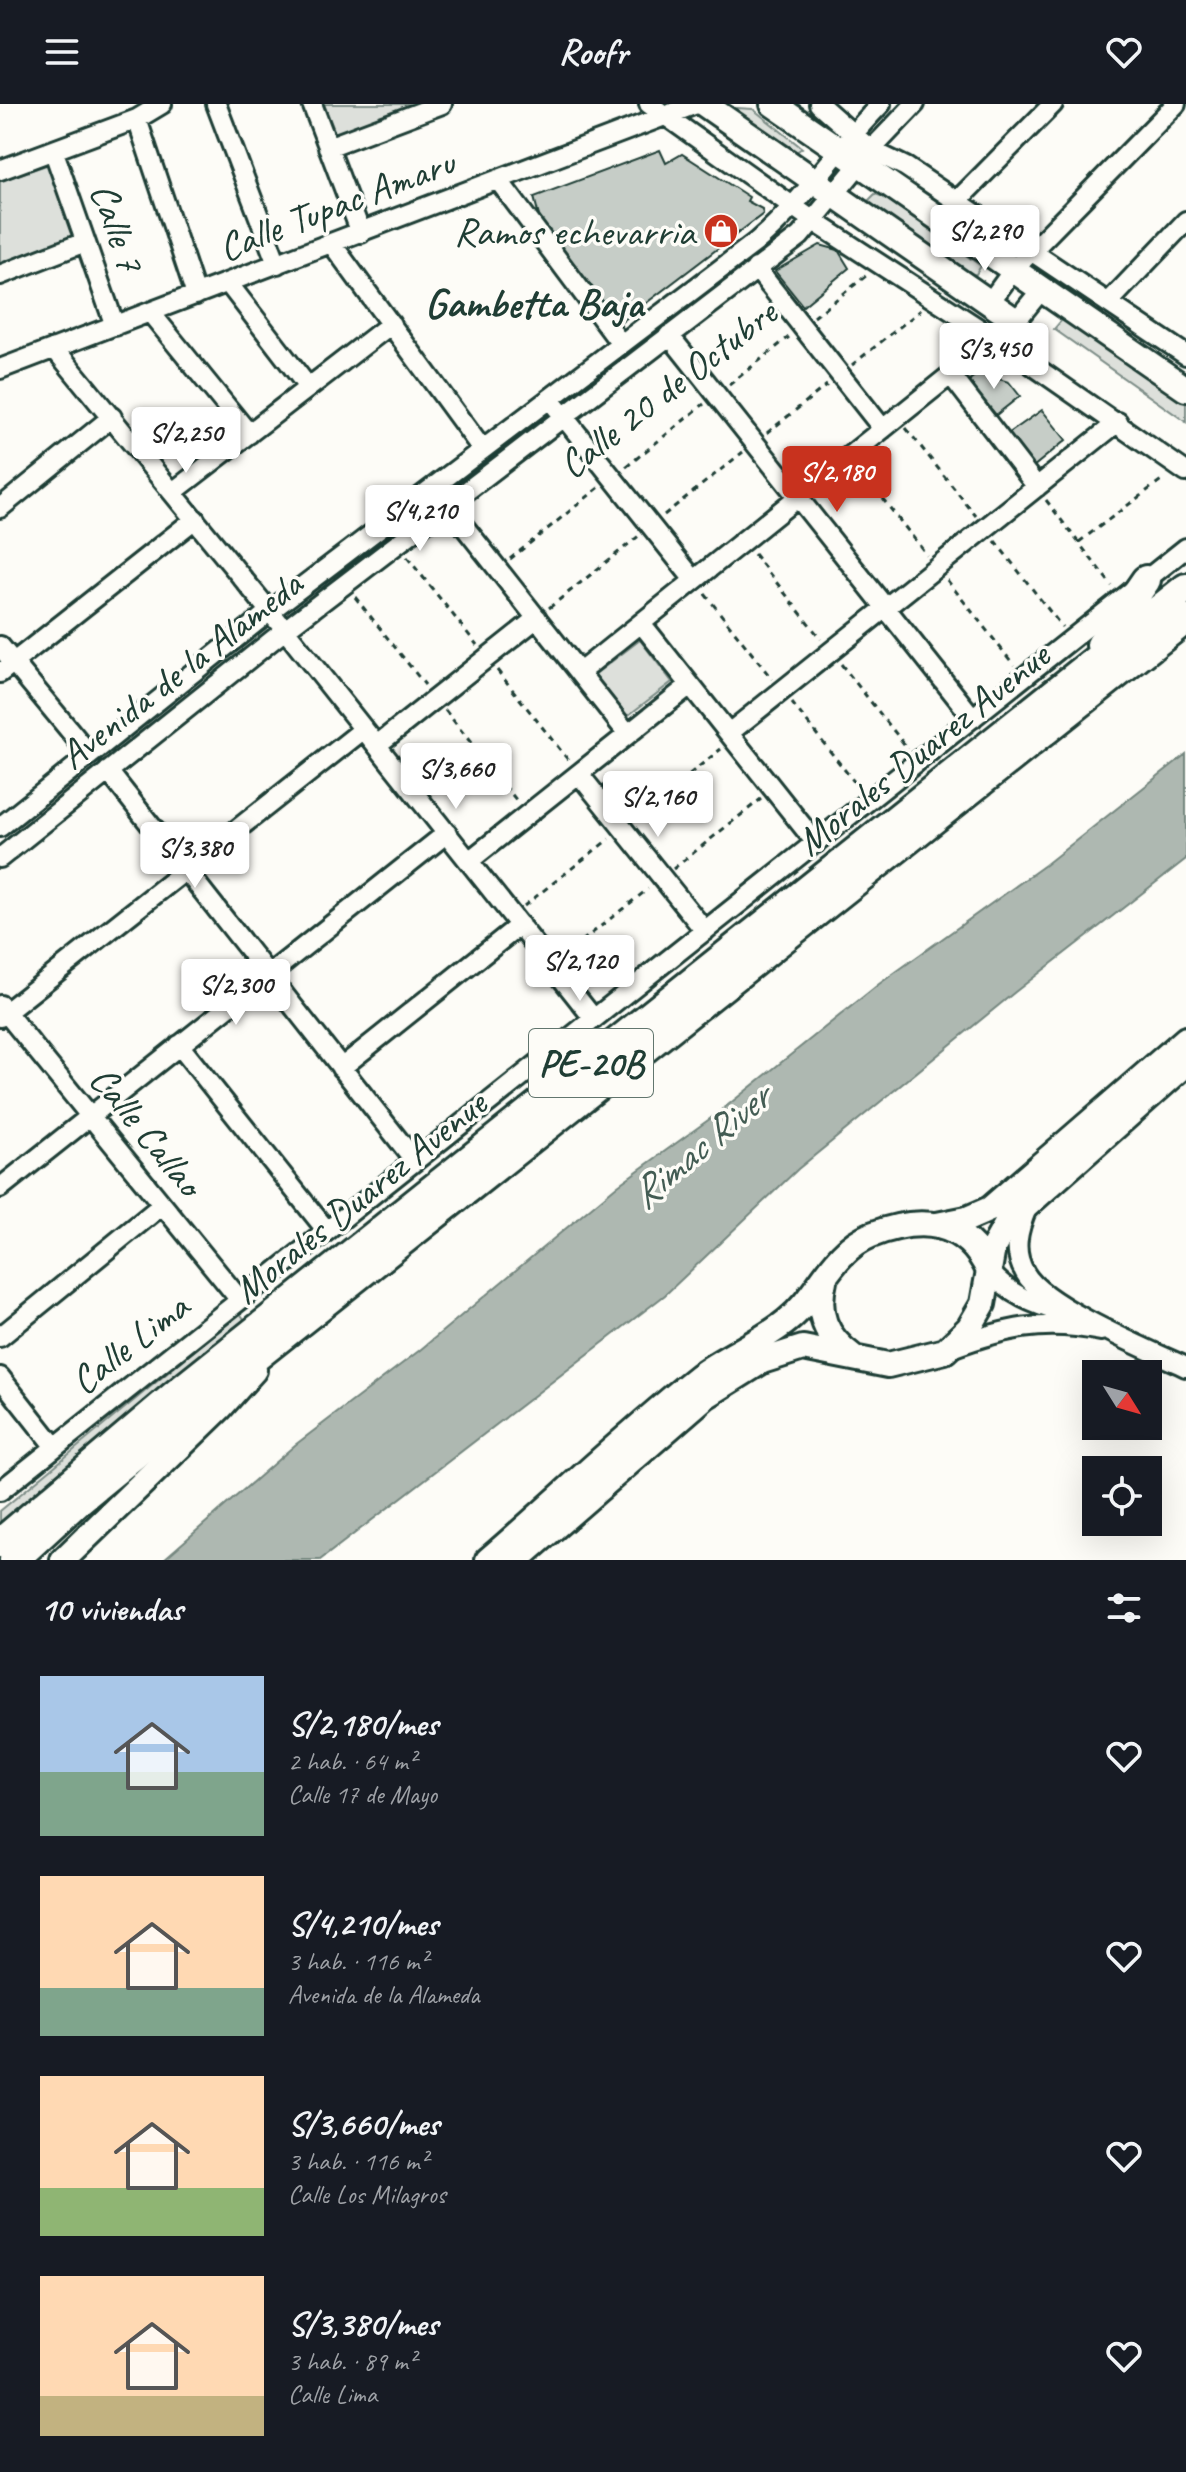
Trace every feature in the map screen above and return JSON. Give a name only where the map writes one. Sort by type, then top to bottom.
[{"type":"highway","points":[[1084,670],[1146,580]]},
{"type":"highway","name":"Morales Duarez Avenue","points":[[0,1543],[176,1394],[1186,588]]},
{"type":"highway","name":"Morales Duarez Avenue","points":[[14,1560],[77,1502],[296,1325],[1186,619]]},
{"type":"main road","points":[[773,104],[845,142],[1022,261],[1042,289],[1186,389]]},
{"type":"main road","points":[[710,106],[1016,321]]},
{"type":"main road","points":[[488,1560],[701,1375],[788,1321],[845,1251],[868,1236],[906,1225],[937,1225],[967,1219],[990,1209],[1186,1039]]},
{"type":"main road","points":[[517,1560],[706,1396],[762,1361],[803,1348],[888,1365],[945,1351],[960,1338],[983,1304],[993,1248],[1007,1223],[1186,1064]]},
{"type":"main road","points":[[937,1225],[969,1240],[989,1271]]},
{"type":"main road","points":[[825,1279],[820,1301],[825,1329],[856,1360]]},
{"type":"main road","points":[[63,1560],[220,1408],[296,1325]]},
{"type":"street","points":[[216,104],[277,264]]},
{"type":"street","points":[[312,104],[361,233]]},
{"type":"street","points":[[328,147],[442,104]]},
{"type":"street","points":[[649,104],[815,222],[995,339],[1183,469]]},
{"type":"street","points":[[819,104],[845,142]]},
{"type":"street","name":"Avenida de la Alameda","points":[[0,827],[270,611],[756,242],[794,207],[845,142],[881,104]]},
{"type":"street","name":"Avenida de la Alameda","points":[[0,858],[285,630],[815,222],[865,157],[915,104]]},
{"type":"street","points":[[957,201],[1053,104]]},
{"type":"street","points":[[990,302],[1022,261],[1176,104]]},
{"type":"street","name":"Calle Tupac Amaru","points":[[0,369],[666,116],[710,106]]},
{"type":"street","points":[[0,170],[54,152],[150,109],[196,295]]},
{"type":"street","name":"Calle 7","points":[[54,152],[115,326]]},
{"type":"street","points":[[865,157],[906,167],[957,201],[1022,261],[1108,303],[1185,353]]},
{"type":"street","points":[[499,181],[621,344]]},
{"type":"street","points":[[1108,303],[1186,221]]},
{"type":"street","points":[[0,275],[85,242]]},
{"type":"street","points":[[332,244],[482,449]]},
{"type":"street","points":[[756,268],[883,429]]},
{"type":"street","points":[[228,283],[308,387]]},
{"type":"street","points":[[580,672],[995,339],[1016,321],[1042,289]]},
{"type":"street","points":[[150,312],[249,434]]},
{"type":"street","points":[[173,492],[391,324]]},
{"type":"street","points":[[669,335],[973,718]]},
{"type":"street","points":[[54,348],[270,611],[594,1019]]},
{"type":"street","points":[[951,375],[1037,487]]},
{"type":"street","points":[[548,397],[694,580]]},
{"type":"street","points":[[0,508],[112,417]]},
{"type":"street","points":[[729,733],[1118,422]]},
{"type":"street","points":[[448,506],[628,734]]},
{"type":"street","points":[[7,668],[195,519]]},
{"type":"street","name":"Calle Lima","points":[[0,1491],[1186,548]]},
{"type":"street","points":[[377,745],[537,618]]},
{"type":"street","points":[[641,623],[816,843]]},
{"type":"street","points":[[0,646],[7,668],[90,755]]},
{"type":"street","points":[[469,861],[690,685]]},
{"type":"street","points":[[2,1011],[364,729]]},
{"type":"street","points":[[108,771],[415,1161]]},
{"type":"street","points":[[579,774],[705,931]]},
{"type":"street","points":[[0,1188],[447,833]]},
{"type":"street","points":[[341,1068],[520,925]]},
{"type":"street","name":"Calle Callao","points":[[2,1011],[240,1300]]},
{"type":"street","points":[[179,1045],[327,1231]]},
{"type":"street","points":[[0,1337],[162,1205]]},
{"type":"street","points":[[1027,1206],[1016,1234],[1023,1272],[1042,1291],[1093,1321],[1186,1367]]},
{"type":"street","points":[[989,1271],[1002,1285],[1029,1303],[1093,1321]]},
{"type":"street","points":[[945,1351],[1016,1326],[1052,1325],[1120,1335]]},
{"type":"street","points":[[0,1377],[55,1447]]},
{"type":"path","name":"Calle 20 de Octubre","points":[[498,568],[880,265]]},
{"type":"path","points":[[537,618],[934,300]]},
{"type":"path","points":[[1079,542],[1183,469]]},
{"type":"path","points":[[1037,487],[1122,599]]},
{"type":"path","points":[[345,584],[528,815]]},
{"type":"shaded area","points":[[324,104],[417,104],[336,135]]},
{"type":"shaded area","points":[[737,108],[753,109],[802,148],[792,155],[739,121]]},
{"type":"shaded area","points":[[49,164],[79,237],[0,267],[0,181]]},
{"type":"shaded area","points":[[875,194],[884,197],[981,266],[976,274],[964,276],[873,209],[869,200]]},
{"type":"shaded area","points":[[1065,316],[1186,401],[1186,422],[1054,329]]},
{"type":"shaded area","points":[[640,640],[672,682],[626,717],[594,675]]},
{"type":"shaded area","points":[[240,1313],[246,1322],[0,1524],[0,1511]]},
{"type":"water","name":"Rimac River","points":[[1186,754],[1186,859],[1015,992],[798,1169],[665,1295],[320,1560],[163,1560],[295,1445],[420,1350],[618,1185],[718,1113],[879,984],[1045,865]]},
{"type":"building","points":[[660,150],[666,163],[682,154],[749,197],[747,201],[762,209],[763,214],[620,323],[615,323],[540,220],[534,197]]},
{"type":"building","points":[[820,245],[838,250],[849,268],[803,306],[775,271]]},
{"type":"building","points":[[987,367],[995,378],[1009,382],[1020,396],[996,415],[968,381]]},
{"type":"building","points":[[1042,410],[1066,440],[1033,467],[1008,434]]},
{"type":"place","name":"Ramos echevarria","points":[[721,231]]},
{"type":"district","name":"Gambetta Baja","points":[[534,302]]}]
